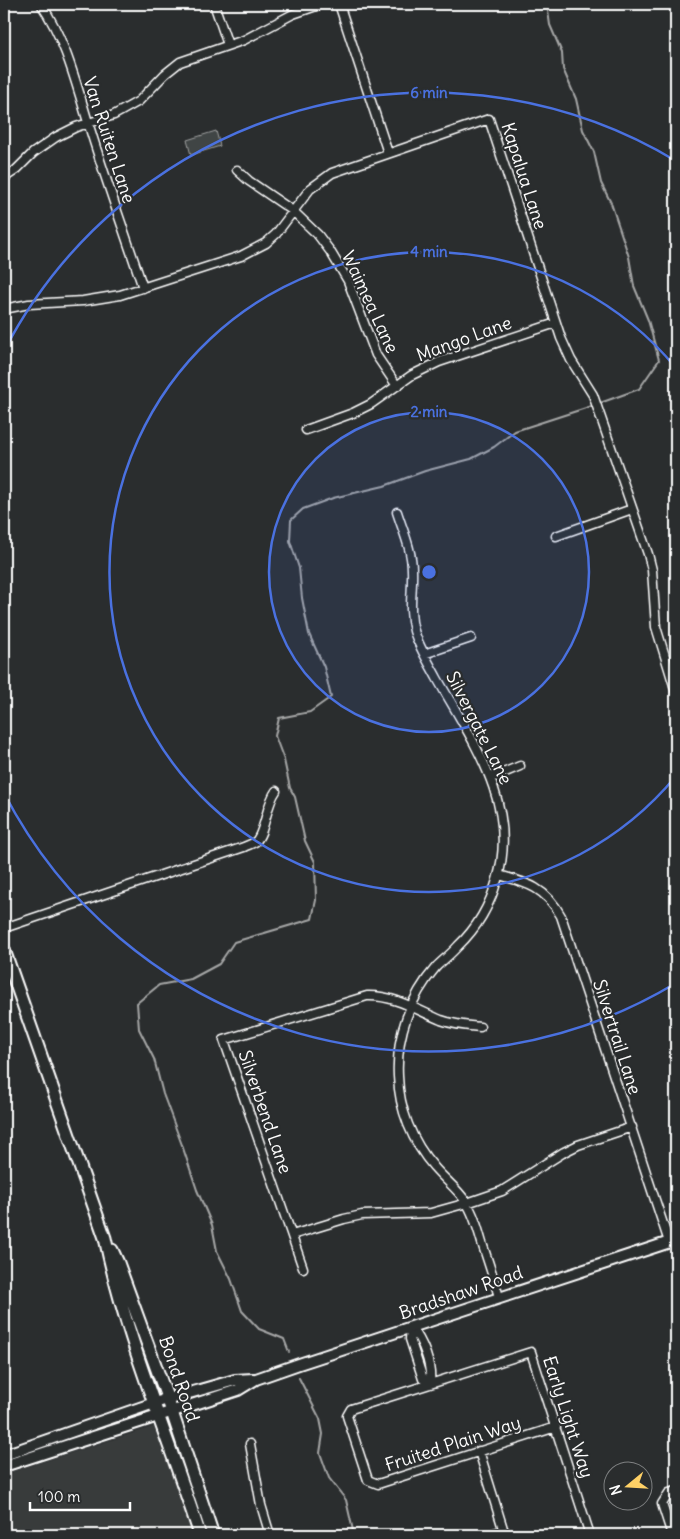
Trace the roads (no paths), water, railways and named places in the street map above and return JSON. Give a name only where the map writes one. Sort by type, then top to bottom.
[{"type":"main road","name":"Bond Road","points":[[4,950],[105,1238],[116,1288],[127,1325],[200,1535]]},
{"type":"main road","name":"Bond Road","points":[[105,1238],[118,1263],[145,1335],[213,1535]]},
{"type":"main road","name":"Bradshaw Road","points":[[4,1455],[154,1403],[170,1406],[238,1390],[256,1379],[499,1297],[673,1241]]},
{"type":"main road","points":[[116,1288],[124,1292],[134,1318],[145,1335]]},
{"type":"main road","name":"Bradshaw Road","points":[[4,1466],[159,1416],[170,1406]]},
{"type":"street","name":"Van Ruiten Lane","points":[[41,4],[50,17],[60,38],[143,288]]},
{"type":"street","points":[[214,4],[228,45]]},
{"type":"street","points":[[4,178],[16,170],[46,143],[66,132],[114,116],[139,101],[165,74],[180,62],[228,45],[259,32],[293,14],[322,4]]},
{"type":"street","points":[[339,4],[388,153]]},
{"type":"street","name":"Kapalua Lane","points":[[4,309],[29,304],[98,300],[143,288],[254,250],[276,234],[300,200],[320,180],[341,169],[489,119],[556,323],[566,349],[593,395],[648,554],[653,579],[656,627],[676,692]]},
{"type":"street","name":"Waimea Lane","points":[[237,170],[249,181],[293,212],[318,235],[342,269],[356,300],[376,355],[397,386]]},
{"type":"street","name":"Mango Lane","points":[[306,430],[353,414],[371,404],[412,375],[439,362],[556,323]]},
{"type":"street","points":[[556,536],[632,509]]},
{"type":"street","name":"Silvergate Lane","points":[[397,512],[408,546],[412,568],[410,606],[413,628],[424,654],[491,778],[497,794],[503,828],[499,875],[491,898],[478,921],[458,946],[427,978],[411,1006],[402,1031],[398,1060],[399,1092],[408,1125],[423,1153],[467,1203],[474,1218],[499,1297]]},
{"type":"street","points":[[424,654],[471,638]]},
{"type":"street","points":[[491,778],[520,766]]},
{"type":"street","points":[[4,928],[257,841],[271,797],[276,790]]},
{"type":"street","name":"Silvertrail Lane","points":[[499,875],[532,885],[550,898],[559,912],[673,1241]]},
{"type":"street","name":"Silverbend Lane","points":[[303,1268],[224,1040],[358,998],[386,997],[411,1006]]},
{"type":"street","points":[[411,1006],[443,1020],[480,1027]]},
{"type":"street","points":[[292,1235],[362,1215],[431,1213],[490,1196],[509,1187],[578,1145],[632,1127]]},
{"type":"street","points":[[411,1327],[420,1337],[431,1374],[430,1384]]},
{"type":"street","name":"Early Light Way","points":[[430,1384],[531,1352],[590,1535]]},
{"type":"street","name":"Fruited Plain Way","points":[[430,1384],[351,1409],[348,1416],[368,1480],[378,1484],[556,1427]]},
{"type":"street","points":[[250,1444],[261,1505],[270,1535]]},
{"type":"street","points":[[478,1451],[504,1533],[488,1535]]},
{"type":"street","points":[[672,1535],[662,1504],[669,1493],[676,1491]]},
{"type":"waterway","points":[[547,4],[550,25],[562,53],[563,69],[576,99],[583,130],[594,152],[601,183],[611,203],[629,257],[634,286],[648,320],[659,360],[639,389],[600,403]]},
{"type":"waterway","points":[[289,1352],[284,1339],[259,1329],[242,1311],[231,1279],[217,1251],[212,1225],[197,1190],[163,1094],[154,1059],[139,1029],[137,1003],[159,985],[191,979],[219,964],[234,942],[312,919],[316,900],[315,862],[305,841],[295,797],[290,788],[284,760],[275,736],[279,718],[310,712],[331,697],[324,667],[309,634],[302,598],[299,568],[290,541],[291,520],[303,509],[333,498],[384,486],[425,471],[471,459],[494,447],[515,431],[595,405]]},
{"type":"waterway","points":[[299,1378],[320,1419],[323,1434],[320,1453],[329,1478],[346,1500],[354,1535]]}]
